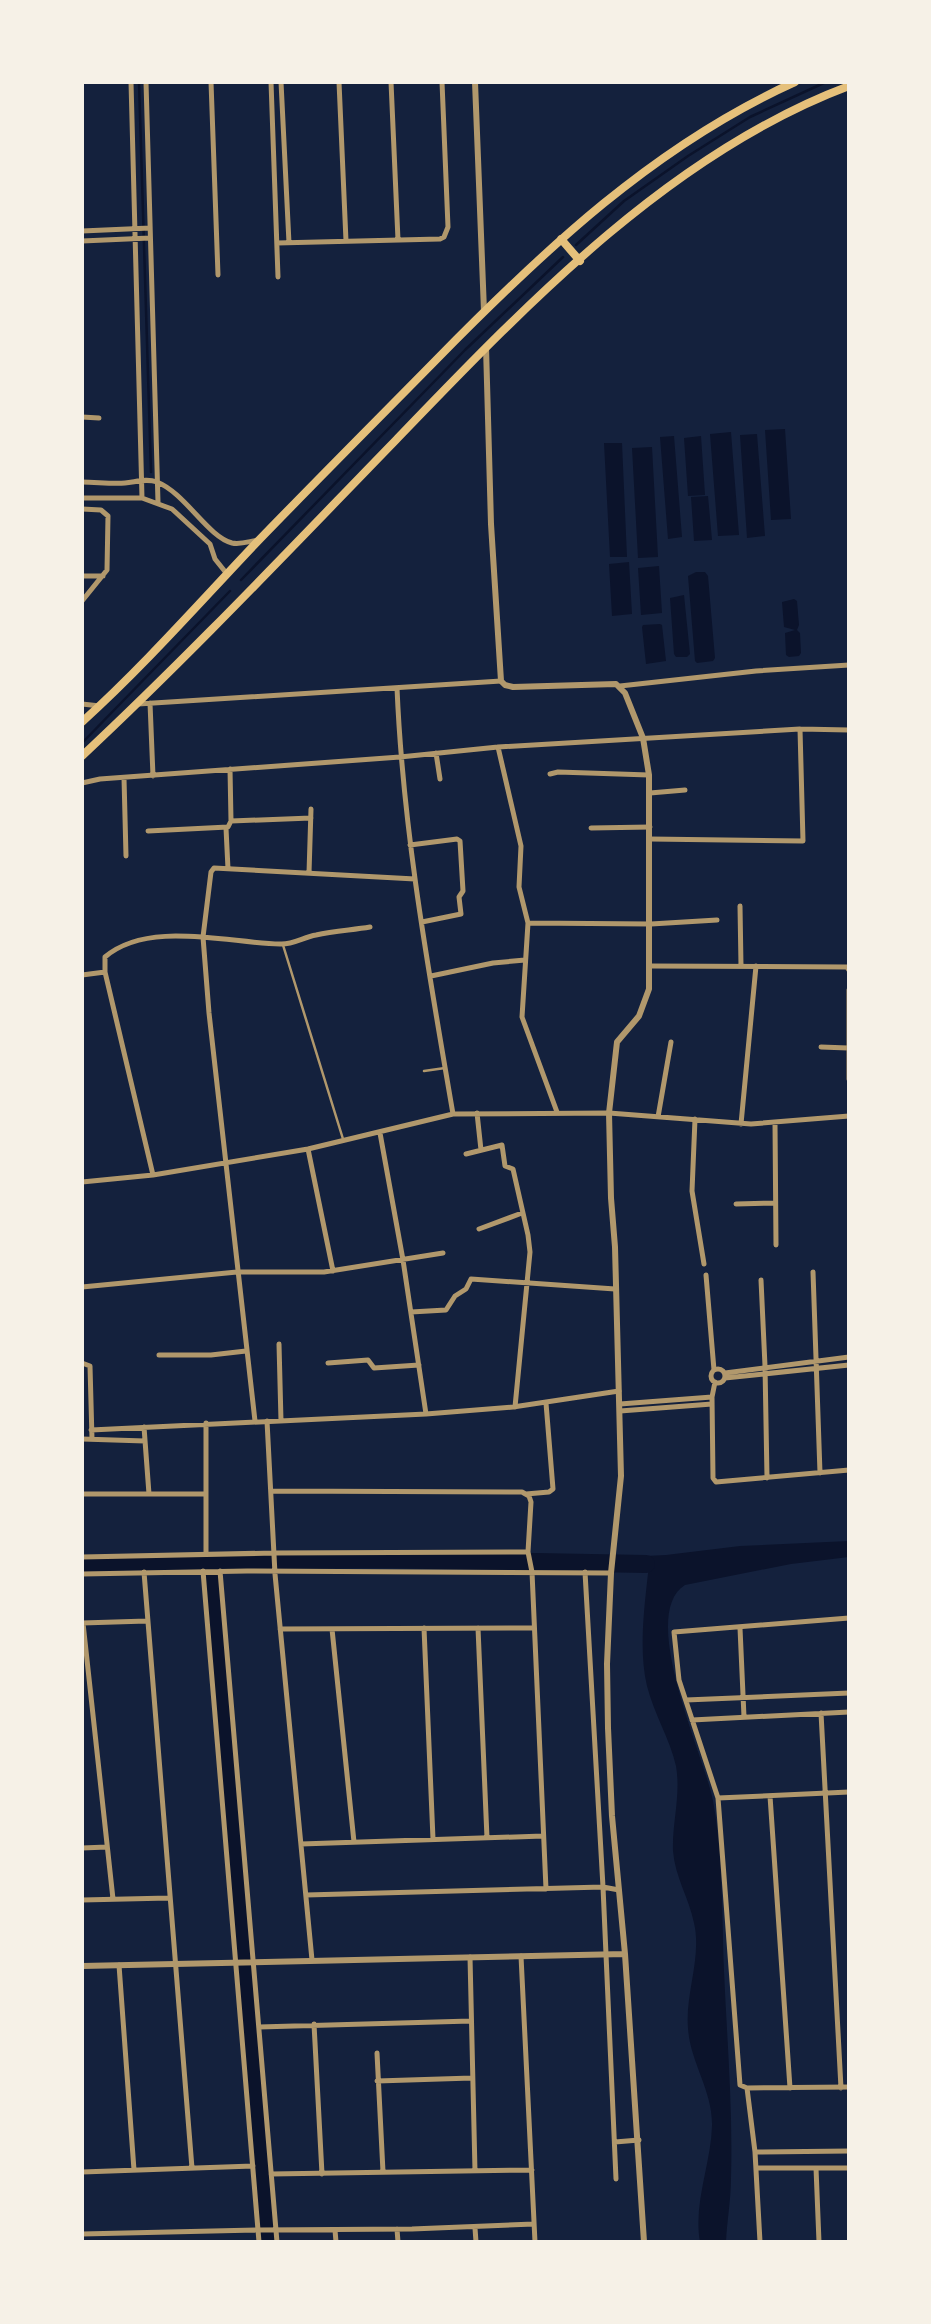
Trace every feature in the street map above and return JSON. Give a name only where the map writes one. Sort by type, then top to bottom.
[{"type":"main road","points":[[82,722],[484,311],[561,239],[625,184],[695,136],[768,94],[795,82]]},
{"type":"main road","points":[[82,756],[138,704],[486,346],[636,210],[698,165],[763,125],[849,86]]},
{"type":"main road","points":[[561,239],[580,261]]},
{"type":"street","points":[[131,82],[138,239],[142,498]]},
{"type":"street","points":[[146,82],[148,238],[158,502]]},
{"type":"street","points":[[211,82],[218,275]]},
{"type":"street","points":[[271,82],[278,276]]},
{"type":"street","points":[[281,82],[289,243]]},
{"type":"street","points":[[339,82],[346,241]]},
{"type":"street","points":[[391,82],[398,240]]},
{"type":"street","points":[[277,243],[440,239],[448,227],[442,82]]},
{"type":"street","points":[[475,82],[484,311]]},
{"type":"street","points":[[82,231],[148,228]]},
{"type":"street","points":[[82,241],[148,238]]},
{"type":"street","points":[[486,346],[497,682]]},
{"type":"street","points":[[82,417],[99,418]]},
{"type":"street","points":[[82,482],[158,482],[180,498],[218,536],[240,544],[259,540]]},
{"type":"street","points":[[82,498],[142,498],[158,502],[179,514],[210,544],[215,559],[227,574]]},
{"type":"street","points":[[82,509],[101,510],[108,516],[108,563],[103,576],[82,601]]},
{"type":"street","points":[[210,544],[215,543],[218,536]]},
{"type":"street","points":[[82,576],[103,576]]},
{"type":"street","points":[[138,704],[484,682],[497,682],[513,687],[611,683],[620,686],[756,671],[849,665]]},
{"type":"street","points":[[620,686],[643,738],[650,793],[648,995],[643,1010],[620,1037],[614,1050],[609,1113],[621,1476],[611,1569],[607,1664],[608,1728],[612,1816],[639,2140],[644,2242]]},
{"type":"street","points":[[397,688],[396,757],[453,1114]]},
{"type":"street","points":[[82,704],[100,706]]},
{"type":"street","points":[[150,704],[153,776]]},
{"type":"street","points":[[650,839],[803,841],[800,729]]},
{"type":"street","points":[[82,783],[498,747],[800,729],[849,730]]},
{"type":"street","points":[[498,747],[521,846],[519,887],[528,923],[522,1017],[554,1112]]},
{"type":"street","points":[[436,753],[440,779]]},
{"type":"street","points":[[148,831],[230,826],[230,769]]},
{"type":"street","points":[[550,774],[649,775]]},
{"type":"street","points":[[124,778],[126,856]]},
{"type":"street","points":[[650,793],[685,790]]},
{"type":"street","points":[[309,873],[311,808]]},
{"type":"street","points":[[231,821],[311,818]]},
{"type":"street","points":[[591,828],[650,827]]},
{"type":"street","points":[[226,828],[228,869]]},
{"type":"street","points":[[410,845],[457,839],[460,841],[463,891],[459,897],[461,914],[422,922]]},
{"type":"street","points":[[254,1421],[224,1163],[203,937],[211,872],[214,868],[415,879]]},
{"type":"street","points":[[740,906],[741,967]]},
{"type":"street","points":[[528,923],[650,924],[717,920]]},
{"type":"street","points":[[153,1175],[106,972],[105,957],[117,948],[148,938],[203,937],[283,945],[316,935],[370,927]]},
{"type":"street","points":[[431,975],[493,962],[525,960]]},
{"type":"street","points":[[650,966],[848,968]]},
{"type":"street","points":[[741,1124],[756,967]]},
{"type":"street","points":[[82,975],[106,972]]},
{"type":"street","points":[[849,989],[849,1079]]},
{"type":"street","points":[[658,1117],[671,1042]]},
{"type":"street","points":[[821,1047],[848,1048]]},
{"type":"street","points":[[477,1113],[481,1150]]},
{"type":"street","points":[[82,1189],[83,1182],[153,1175],[308,1149],[453,1114],[609,1113],[741,1124],[849,1116]]},
{"type":"street","points":[[695,1119],[692,1191],[704,1264]]},
{"type":"street","points":[[775,1123],[776,1245]]},
{"type":"street","points":[[380,1133],[404,1261],[426,1415]]},
{"type":"street","points":[[466,1154],[502,1145],[505,1166],[513,1169],[530,1252],[515,1407]]},
{"type":"street","points":[[308,1149],[332,1271]]},
{"type":"street","points":[[736,1205],[774,1203]]},
{"type":"street","points":[[479,1230],[522,1213]]},
{"type":"street","points":[[82,1287],[236,1272],[332,1271],[443,1253]]},
{"type":"street","points":[[813,1272],[820,1473]]},
{"type":"street","points":[[706,1275],[714,1370],[711,1376],[715,1382],[712,1400],[713,1478],[716,1482],[849,1470]]},
{"type":"street","points":[[411,1312],[446,1310],[455,1296],[466,1289],[471,1279],[615,1289]]},
{"type":"street","points":[[761,1280],[766,1374],[767,1478]]},
{"type":"street","points":[[279,1344],[281,1421]]},
{"type":"street","points":[[159,1356],[246,1351]]},
{"type":"street","points":[[715,1382],[720,1383],[725,1376],[765,1366],[849,1357]]},
{"type":"street","points":[[328,1363],[368,1360],[374,1368],[419,1365]]},
{"type":"street","points":[[82,1363],[90,1366],[92,1439]]},
{"type":"street","points":[[725,1376],[849,1365]]},
{"type":"street","points":[[714,1370],[719,1369],[725,1376]]},
{"type":"street","points":[[92,1430],[426,1415],[515,1407],[619,1391]]},
{"type":"street","points":[[620,1408],[712,1400]]},
{"type":"street","points":[[271,1491],[549,1492],[553,1489],[546,1403]]},
{"type":"street","points":[[267,1421],[275,1569],[312,1960]]},
{"type":"street","points":[[206,1423],[206,1554]]},
{"type":"street","points":[[144,1427],[149,1494]]},
{"type":"street","points":[[82,1439],[145,1441]]},
{"type":"street","points":[[524,1493],[531,1502],[528,1554],[531,1569],[546,1889]]},
{"type":"street","points":[[82,1494],[204,1494]]},
{"type":"street","points":[[82,1558],[206,1554],[528,1554]]},
{"type":"street","points":[[82,1574],[275,1569],[531,1569],[586,1572],[611,1569]]},
{"type":"street","points":[[204,1571],[259,2242]]},
{"type":"street","points":[[218,1571],[277,2242]]},
{"type":"street","points":[[144,1572],[192,2168]]},
{"type":"street","points":[[586,1572],[616,2179]]},
{"type":"street","points":[[849,1618],[674,1632],[679,1680],[718,1798],[739,2081],[747,2088],[849,2087]]},
{"type":"street","points":[[113,1899],[83,1623],[146,1621]]},
{"type":"street","points":[[424,1628],[433,1839]]},
{"type":"street","points":[[478,1628],[488,1838]]},
{"type":"street","points":[[281,1629],[534,1628]]},
{"type":"street","points":[[740,1628],[744,1717]]},
{"type":"street","points":[[332,1629],[354,1842]]},
{"type":"street","points":[[686,1700],[849,1693]]},
{"type":"street","points":[[692,1720],[849,1712]]},
{"type":"street","points":[[821,1713],[841,2088]]},
{"type":"street","points":[[718,1798],[849,1792]]},
{"type":"street","points":[[770,1796],[790,2088]]},
{"type":"street","points":[[301,1844],[543,1836]]},
{"type":"street","points":[[82,1848],[107,1847]]},
{"type":"street","points":[[306,1895],[603,1887],[619,1889]]},
{"type":"street","points":[[82,1900],[169,1898]]},
{"type":"street","points":[[82,1966],[625,1954]]},
{"type":"street","points":[[521,1956],[535,2242]]},
{"type":"street","points":[[470,1957],[475,2171]]},
{"type":"street","points":[[119,1965],[134,2170]]},
{"type":"street","points":[[259,2027],[471,2021]]},
{"type":"street","points":[[314,2024],[322,2174]]},
{"type":"street","points":[[377,2053],[383,2172]]},
{"type":"street","points":[[377,2081],[472,2078]]},
{"type":"street","points":[[747,2088],[755,2152],[760,2242]]},
{"type":"street","points":[[615,2142],[639,2140]]},
{"type":"street","points":[[755,2152],[849,2151]]},
{"type":"street","points":[[82,2172],[253,2166]]},
{"type":"street","points":[[756,2168],[849,2168]]},
{"type":"street","points":[[816,2168],[818,2242]]},
{"type":"street","points":[[271,2174],[532,2170]]},
{"type":"street","points":[[82,2234],[475,2228],[534,2224]]},
{"type":"street","points":[[475,2228],[476,2242]]},
{"type":"street","points":[[397,2229],[398,2242]]},
{"type":"street","points":[[335,2230],[336,2242]]},
{"type":"lane","points":[[283,945],[344,1142]]},
{"type":"lane","points":[[424,1071],[445,1068]]},
{"type":"water","points":[[785,429],[791,519],[771,520],[765,430]]},
{"type":"water","points":[[731,432],[739,535],[718,536],[710,434]]},
{"type":"water","points":[[757,434],[765,536],[747,538],[740,435]]},
{"type":"water","points":[[674,436],[682,537],[668,539],[660,437]]},
{"type":"water","points":[[701,436],[705,495],[688,496],[684,438]]},
{"type":"water","points":[[604,443],[622,443],[627,557],[610,557]]},
{"type":"water","points":[[652,447],[658,557],[638,558],[632,448]]},
{"type":"water","points":[[708,496],[712,540],[694,541],[691,497]]},
{"type":"water","points":[[629,562],[632,614],[612,616],[609,564]]},
{"type":"water","points":[[659,566],[662,613],[641,615],[638,568]]},
{"type":"water","points":[[705,572],[708,576],[715,658],[713,661],[697,663],[688,576]]},
{"type":"water","points":[[684,595],[690,654],[687,657],[676,657],[670,598]]},
{"type":"water","points":[[794,599],[797,601],[797,630],[800,633],[801,653],[799,656],[789,657],[786,655],[785,633],[795,630],[784,627],[782,602]]},
{"type":"water","points":[[660,624],[666,661],[646,664],[642,627]]},
{"type":"water","points":[[849,1541],[849,1557],[791,1564],[685,1585],[672,1601],[668,1625],[671,1655],[678,1688],[713,1801],[722,1886],[730,2100],[730,2194],[726,2242],[700,2242],[700,2198],[712,2126],[709,2101],[693,2053],[688,2028],[696,1936],[673,1851],[678,1788],[676,1766],[650,1696],[644,1671],[643,1625],[649,1564],[622,1564],[623,1557],[740,1546]]},
{"type":"waterway","points":[[139,82],[151,472]]},
{"type":"waterway","points":[[576,245],[624,201],[688,156],[750,117],[826,82]]},
{"type":"waterway","points":[[241,580],[465,350],[563,257]]},
{"type":"waterway","points":[[82,743],[230,591]]},
{"type":"waterway","points":[[82,1564],[378,1559],[646,1564]]},
{"type":"waterway","points":[[211,1562],[269,2242]]}]
